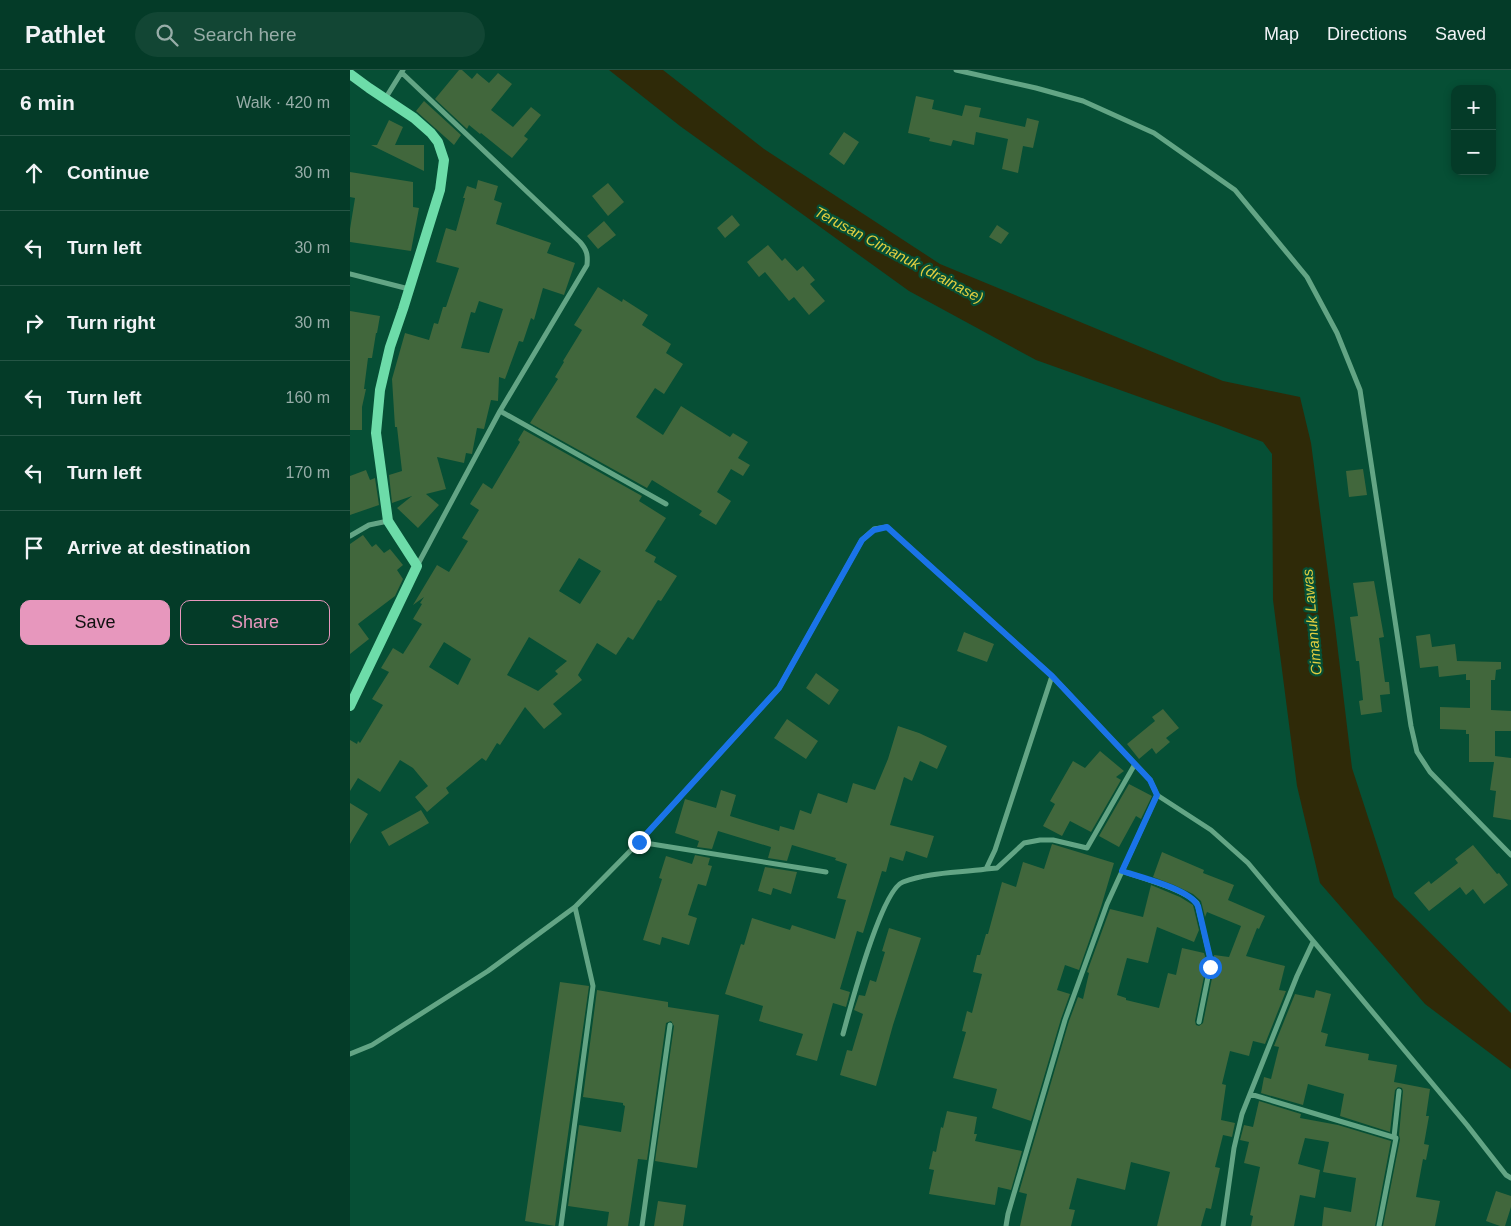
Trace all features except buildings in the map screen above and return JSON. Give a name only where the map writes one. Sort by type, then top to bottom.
[{"type":"street","points":[[956,70],[1036,88],[1083,102],[1154,133],[1235,190],[1307,277],[1336,333],[1360,390],[1411,726],[1417,752],[1430,772],[1511,855]]},
{"type":"street","points":[[350,706],[417,566],[500,411],[587,265],[586,251],[580,242],[403,71],[384,99]]},
{"type":"street","points":[[350,74],[414,118],[431,133],[438,142],[444,160],[440,190],[390,348],[379,398],[376,433],[388,521],[417,566]]},
{"type":"street","points":[[350,274],[409,290]]},
{"type":"street","points":[[500,411],[666,504]]},
{"type":"street","points":[[350,536],[369,525],[388,521]]},
{"type":"street","points":[[350,1054],[372,1045],[488,971],[575,907],[639,842],[779,688],[862,540],[874,530],[887,527],[1052,676],[1150,780],[1157,795],[1210,830],[1248,863],[1509,1178]]},
{"type":"street","points":[[986,869],[1052,676]]},
{"type":"street","points":[[843,1034],[861,967],[890,894],[900,882],[938,874],[997,868],[1024,843],[1040,840],[1053,840],[1088,848],[1135,764]]},
{"type":"street","points":[[1006,1226],[1065,1020],[1107,904],[1157,795]]},
{"type":"street","points":[[639,842],[826,872]]},
{"type":"street","points":[[1122,871],[1181,892],[1196,904],[1211,962],[1198,1022]]},
{"type":"street","points":[[561,1226],[593,986],[575,907]]},
{"type":"street","points":[[1223,1226],[1234,1148],[1242,1114],[1297,976],[1313,942]]},
{"type":"street","points":[[642,1226],[670,1025]]},
{"type":"street","points":[[1379,1226],[1396,1140],[1394,1137],[1400,1091]]},
{"type":"street","points":[[1250,1094],[1394,1137]]},
{"type":"water","points":[[609,70],[663,70],[764,149],[940,264],[1223,381],[1300,397],[1311,443],[1352,768],[1394,897],[1511,1013],[1511,1069],[1425,1004],[1320,883],[1297,786],[1273,600],[1272,454],[1263,442],[1036,360],[909,291],[680,126]]},
{"type":"route","points":[[639,842],[779,688],[862,540],[874,530],[887,527],[1052,676],[1150,780],[1157,795],[1122,871],[1181,892],[1194,901],[1198,906],[1211,962],[1210,967]]},
{"type":"water label","name":"Terusan Cimanuk (drainase)","points":[[899,255]]},
{"type":"water label","name":"Cimanuk Lawas","points":[[1312,622]]}]
